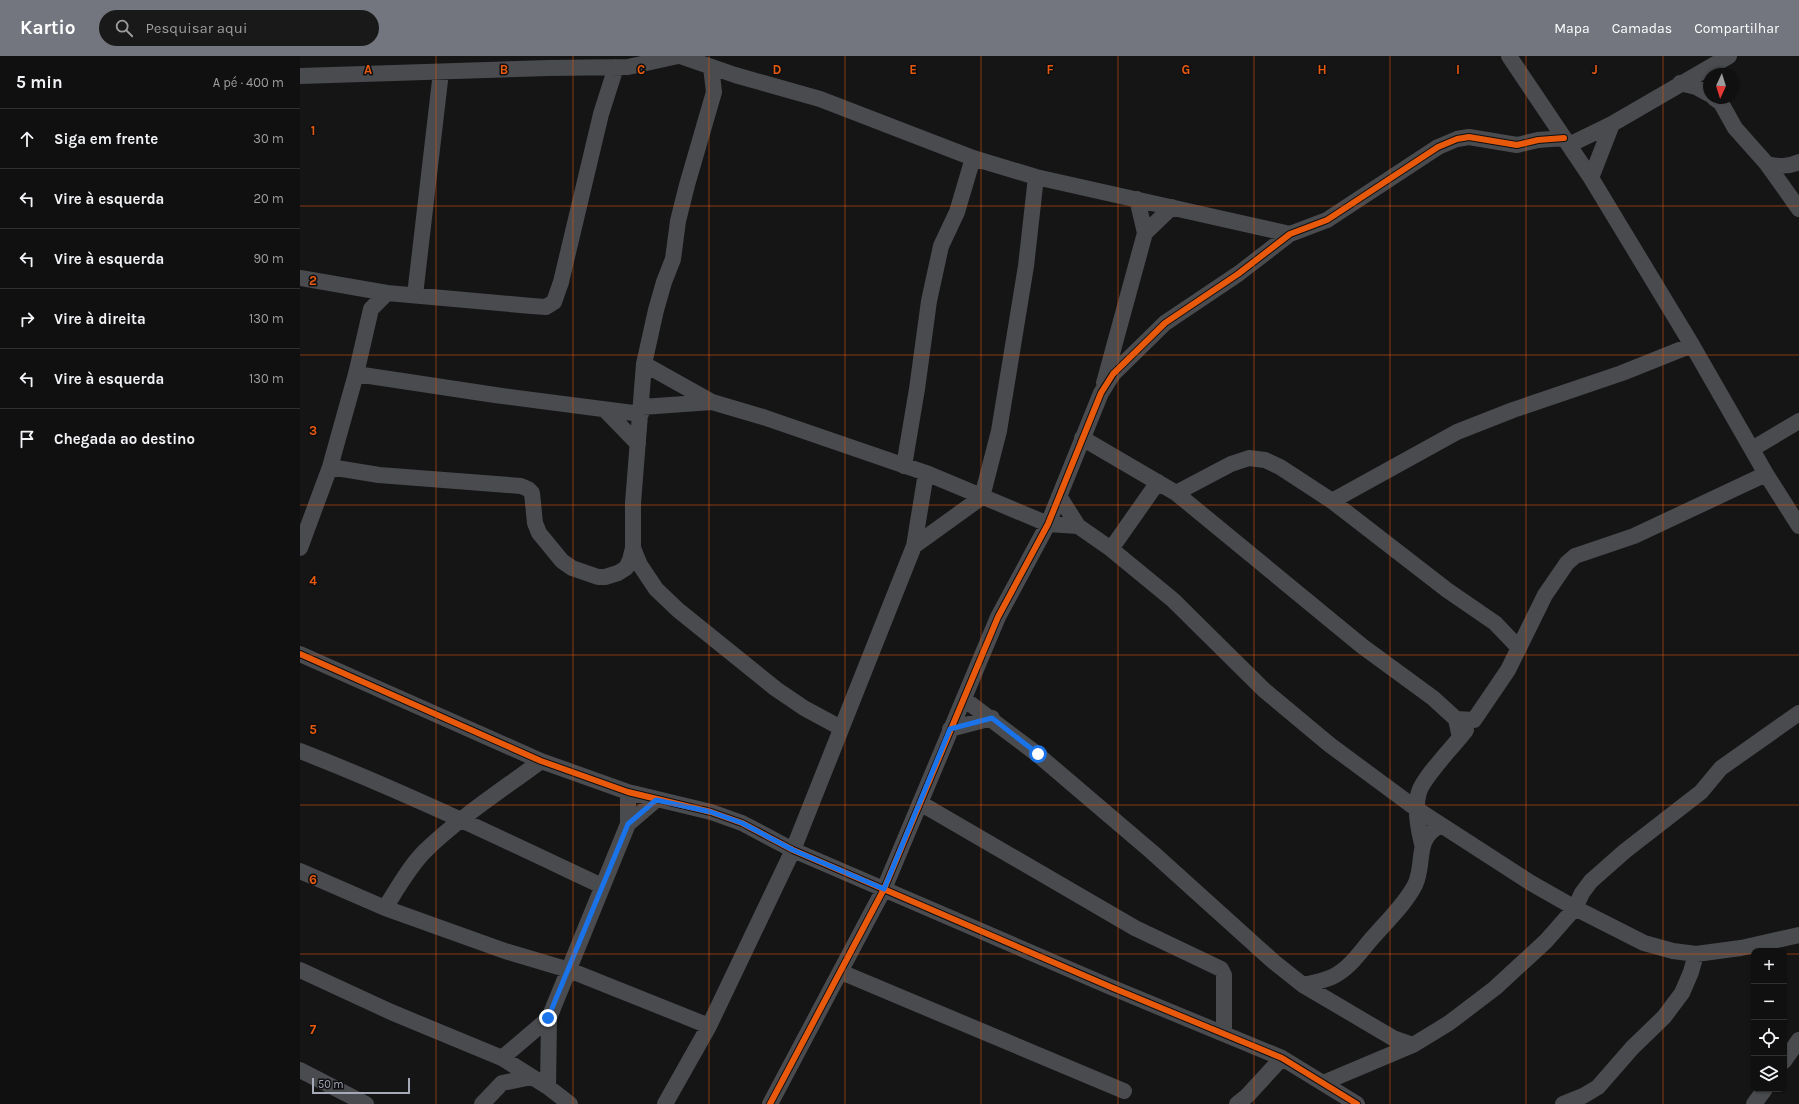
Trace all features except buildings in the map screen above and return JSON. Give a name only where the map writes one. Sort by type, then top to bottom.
[{"type":"street","points":[[300,76],[616,67],[643,65],[669,57],[679,56],[735,75],[820,99],[973,158],[1036,177],[1290,234]]},
{"type":"street","points":[[1509,56],[1591,178],[1692,345],[1766,474],[1799,526]]},
{"type":"street","points":[[1725,68],[1728,57]]},
{"type":"street","points":[[1101,393],[1113,374],[1164,324],[1238,274],[1290,234],[1327,220],[1438,147],[1457,139],[1469,137],[1517,145],[1538,140],[1567,142],[1612,124],[1680,83],[1728,57]]},
{"type":"street","points":[[300,278],[387,293],[532,306],[546,306],[554,302],[559,288],[601,114],[616,67]]},
{"type":"street","points":[[330,467],[379,475],[521,486],[528,489],[532,493],[535,523],[539,534],[562,561],[572,568],[585,573],[606,577],[618,573],[626,568],[633,548],[633,503],[644,364],[656,310],[664,282],[673,259],[678,222],[685,192],[714,92],[711,67]]},
{"type":"street","points":[[415,295],[441,72]]},
{"type":"street","points":[[714,92],[735,75]]},
{"type":"street","points":[[1680,83],[1696,87],[1703,91]]},
{"type":"street","points":[[1720,104],[1735,128],[1767,164],[1799,209]]},
{"type":"street","points":[[1538,140],[1546,111]]},
{"type":"street","points":[[1591,178],[1612,124]]},
{"type":"street","points":[[904,466],[918,388],[929,300],[941,246],[945,233],[957,212],[973,158]]},
{"type":"street","points":[[1767,164],[1779,167],[1791,166],[1799,162]]},
{"type":"street","points":[[914,546],[982,497],[999,430],[1026,266],[1036,177]]},
{"type":"street","points":[[770,1104],[884,889],[998,617],[1048,524],[1058,496],[1101,393],[1145,233],[1137,199]]},
{"type":"street","points":[[1145,233],[1172,207]]},
{"type":"street","points":[[300,548],[330,467],[356,374],[371,310],[365,289]]},
{"type":"street","points":[[371,310],[387,293]]},
{"type":"street","points":[[1332,501],[1457,432],[1513,410],[1622,373],[1692,345]]},
{"type":"street","points":[[644,364],[712,402],[763,417],[926,473],[1048,524],[1078,526]]},
{"type":"street","points":[[356,374],[606,411],[641,411],[712,402]]},
{"type":"street","points":[[606,411],[638,444]]},
{"type":"street","points":[[1752,449],[1799,420]]},
{"type":"street","points":[[1082,438],[1176,493],[1362,646],[1434,698],[1456,719],[1460,738]]},
{"type":"street","points":[[1176,493],[1231,464],[1249,458],[1265,460],[1280,467],[1332,501],[1447,590],[1495,623],[1518,647]]},
{"type":"street","points":[[665,1104],[710,1026],[793,850],[914,546],[926,473]]},
{"type":"street","points":[[1303,985],[1332,977],[1346,968],[1394,915],[1407,897],[1418,877],[1422,844],[1418,822],[1419,792],[1427,778],[1474,720],[1508,670],[1518,647],[1545,595],[1567,563],[1575,556],[1634,536],[1766,474]]},
{"type":"street","points":[[1111,549],[1158,482]]},
{"type":"street","points":[[1058,496],[1078,526],[1111,549],[1173,600],[1264,690],[1330,745],[1418,810],[1531,883],[1575,908],[1644,943],[1673,951],[1696,954],[1741,948],[1799,935]]},
{"type":"street","points":[[633,548],[640,565],[656,589],[678,610],[776,690],[804,708],[842,728]]},
{"type":"street","points":[[300,654],[541,761],[628,792],[656,800],[711,812],[742,823],[793,850],[1113,988],[1282,1058],[1357,1104]]},
{"type":"street","points":[[964,699],[992,718],[1038,754],[1152,852],[1274,962],[1303,985],[1394,1046]]},
{"type":"street","points":[[1323,1083],[1394,1046],[1413,1046],[1449,1023],[1495,988],[1546,941],[1575,908],[1582,893],[1591,881],[1625,851],[1701,792],[1721,768],[1799,713]]},
{"type":"street","points":[[950,729],[992,718]]},
{"type":"street","points":[[1456,719],[1474,720]]},
{"type":"street","points":[[300,751],[349,770],[602,886]]},
{"type":"street","points":[[385,908],[409,871],[425,852],[462,821],[541,761]]},
{"type":"street","points":[[502,1083],[504,1059],[548,1018],[569,970],[628,824],[628,792]]},
{"type":"street","points":[[628,824],[656,800]]},
{"type":"street","points":[[920,803],[1135,928],[1221,969],[1224,975],[1224,1033]]},
{"type":"street","points":[[1422,844],[1432,830],[1442,825]]},
{"type":"street","points":[[300,871],[385,908],[506,951],[569,970],[710,1026]]},
{"type":"street","points":[[1563,1104],[1583,1096],[1598,1087],[1632,1048],[1664,1017],[1682,994],[1691,972],[1696,954]]},
{"type":"street","points":[[300,970],[391,1012],[504,1059],[548,1087],[570,1104]]},
{"type":"street","points":[[841,972],[1124,1091]]},
{"type":"street","points":[[548,1018],[548,1087]]},
{"type":"street","points":[[1787,1057],[1799,1040]]},
{"type":"street","points":[[1237,1104],[1247,1096],[1282,1058]]},
{"type":"street","points":[[300,1070],[366,1104]]},
{"type":"street","points":[[482,1104],[502,1083],[532,1077]]},
{"type":"street","points":[[1754,1104],[1763,1092]]},
{"type":"cycle path","points":[[770,1104],[884,889],[998,617],[1048,524],[1101,393],[1113,374],[1165,323],[1238,274],[1290,234],[1327,220],[1438,147],[1457,139],[1469,137],[1517,145],[1538,140],[1564,138]]},
{"type":"cycle path","points":[[300,654],[541,761],[628,792],[711,812],[742,823],[793,850],[1113,988],[1282,1058],[1357,1104]]},
{"type":"route","points":[[548,1018],[628,824],[656,800],[711,812],[742,823],[793,850],[884,889],[950,729],[992,718],[1038,754]]}]
